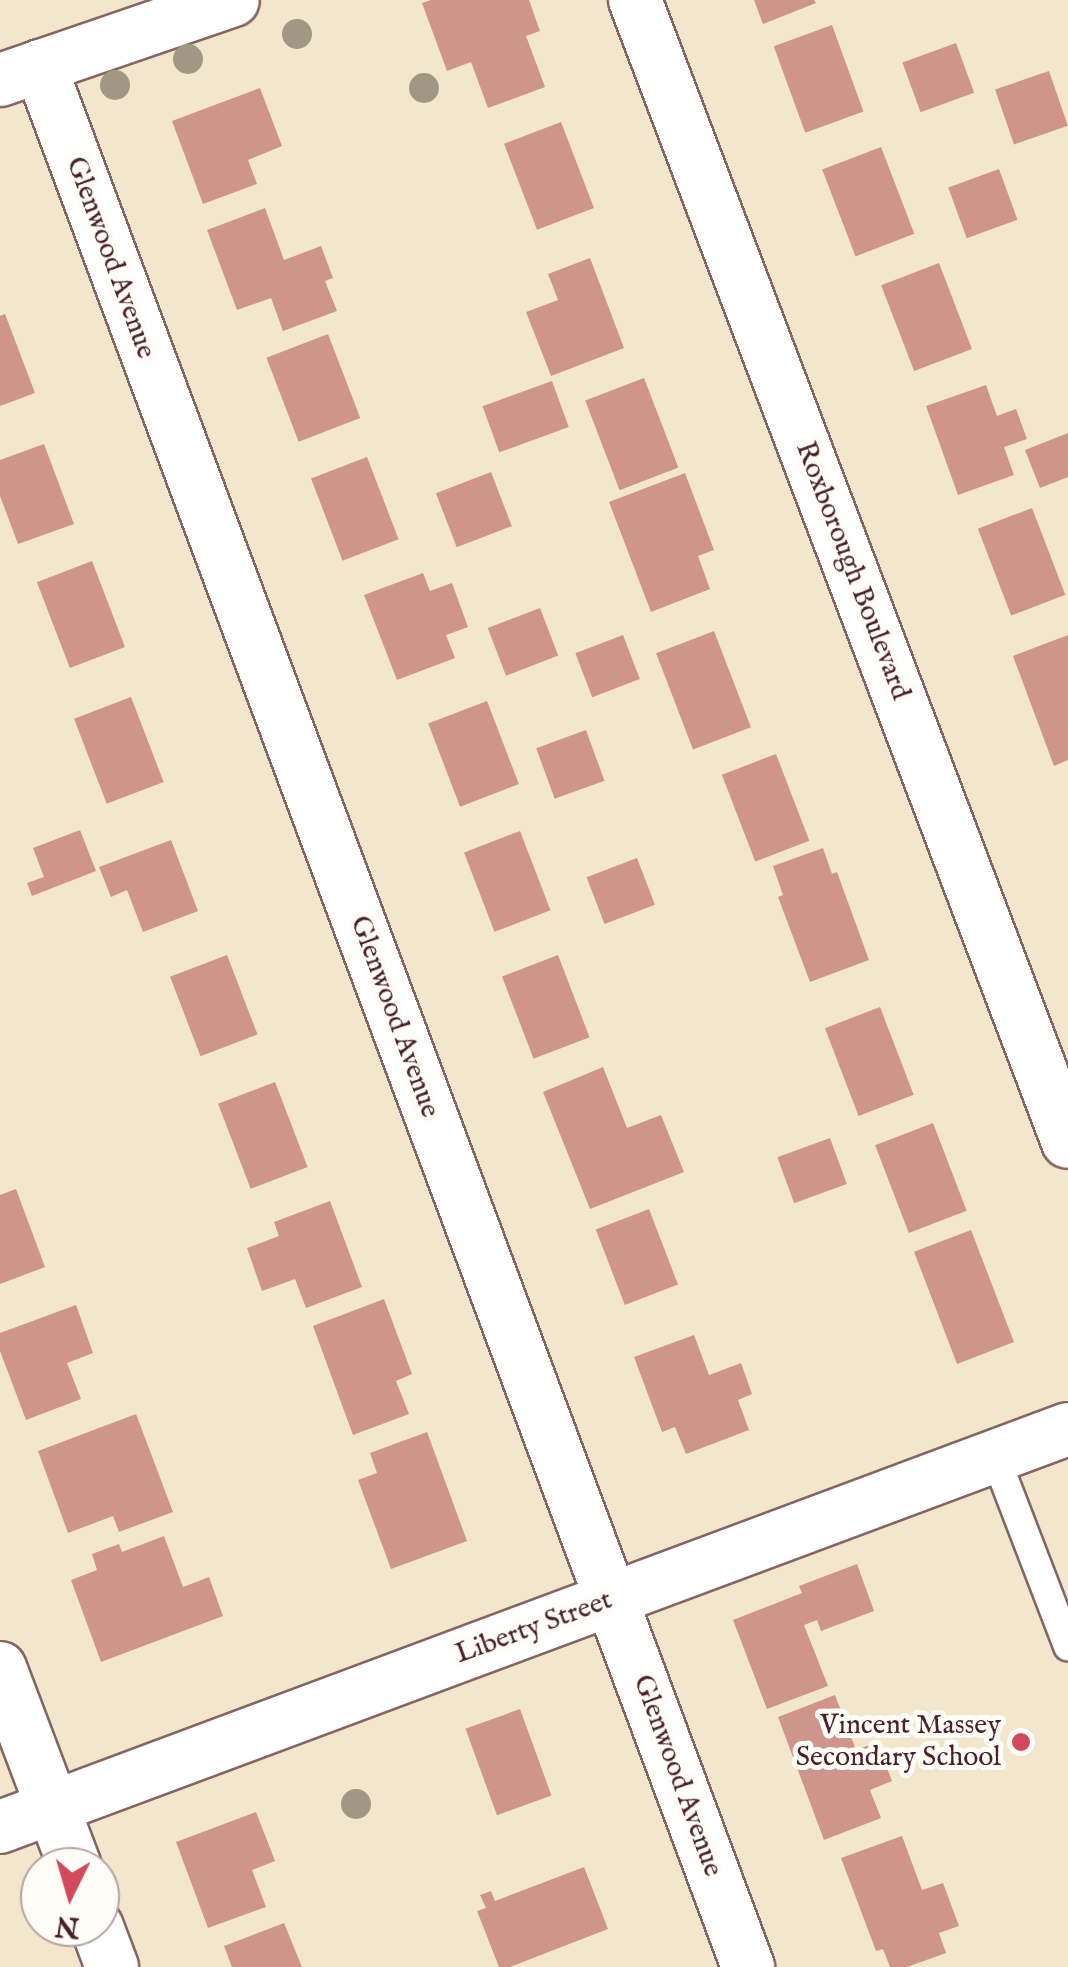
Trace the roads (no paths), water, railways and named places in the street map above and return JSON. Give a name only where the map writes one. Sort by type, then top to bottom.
[{"type":"street","points":[[20,73],[234,0]]},
{"type":"street","name":"Roxborough Boulevard","points":[[635,0],[1068,1142]]},
{"type":"street","name":"Glenwood Avenue","points":[[20,73],[611,1599],[748,1967]]},
{"type":"street","name":"Liberty Street","points":[[0,1826],[1068,1429]]},
{"type":"street","points":[[0,1668],[67,1847]]},
{"type":"lane","points":[[995,1456],[1068,1646]]},
{"type":"place","name":"Vincent Massey Secondary School","points":[[1021,1742]]}]
